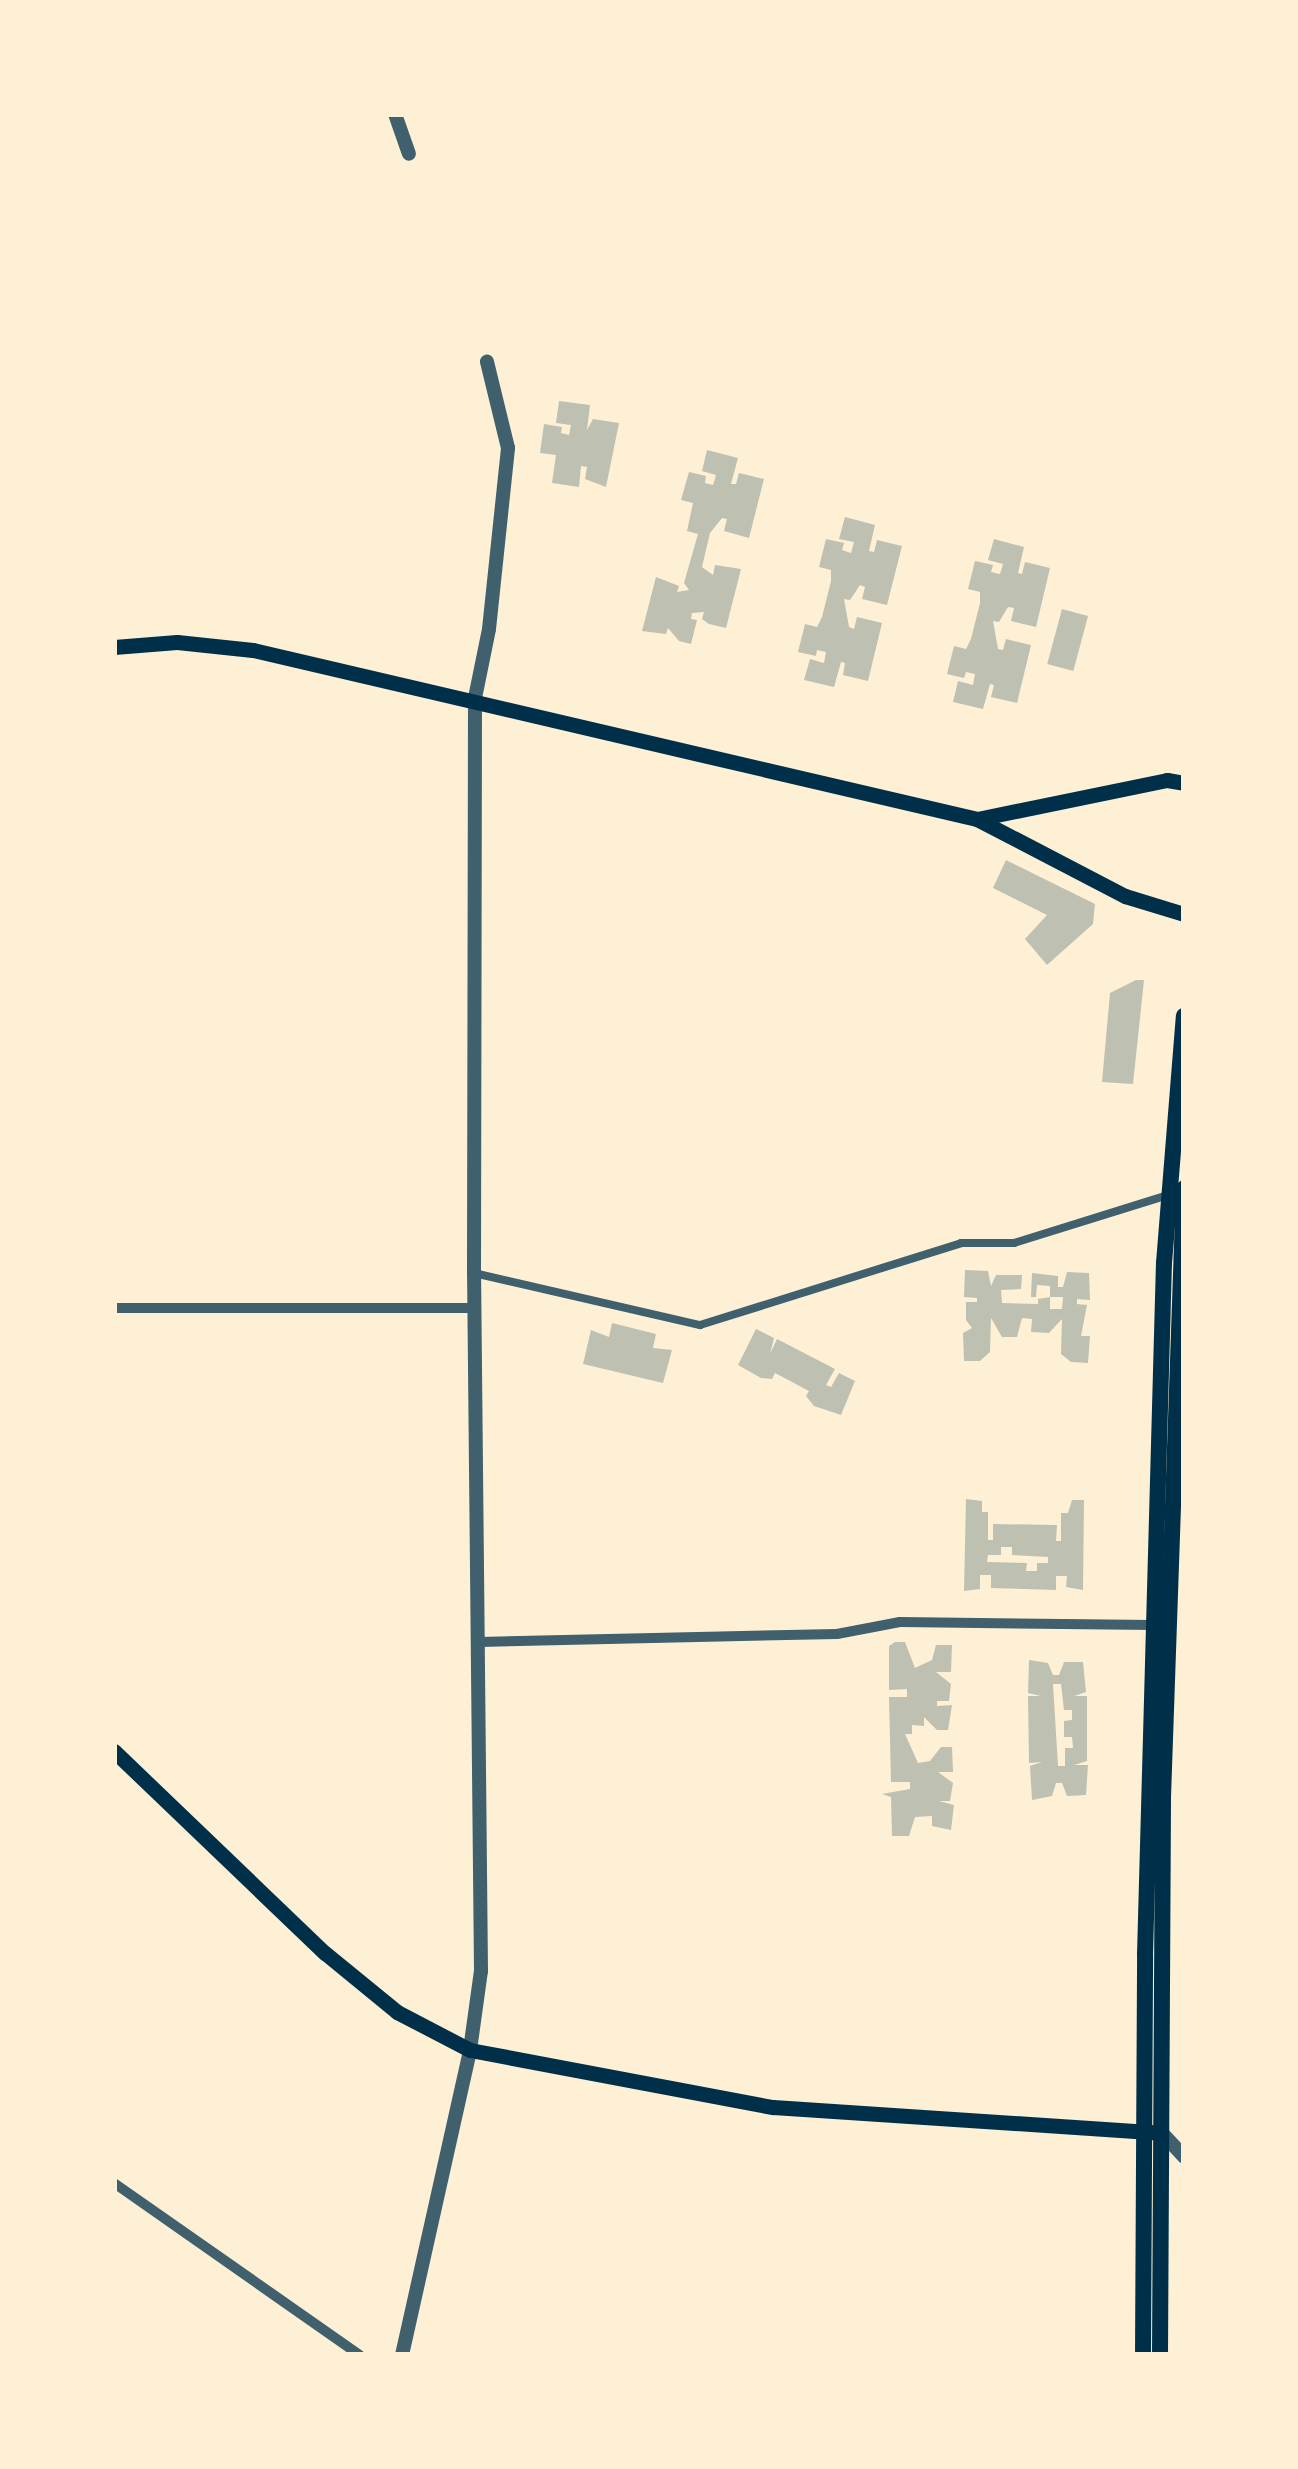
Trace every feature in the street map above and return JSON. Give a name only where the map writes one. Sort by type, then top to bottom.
[{"type":"main road","points":[[114,647],[177,642],[253,650],[475,698],[977,819],[1125,896],[1184,914]]},
{"type":"main road","points":[[977,819],[1167,780],[1184,783]]},
{"type":"main road","points":[[1160,2355],[1152,2132],[1154,1625],[1184,1016]]},
{"type":"main road","points":[[1143,2355],[1163,1797],[1177,1191]]},
{"type":"main road","points":[[114,1751],[325,1953],[397,2012],[470,2050],[773,2107],[1152,2132]]},
{"type":"street","points":[[394,114],[409,154]]},
{"type":"street","points":[[403,2355],[470,2050],[481,1971],[473,1273],[475,698],[508,488],[508,448],[487,362]]},
{"type":"street","points":[[473,1273],[700,1325],[961,1243],[1014,1243],[1177,1191]]},
{"type":"street","points":[[114,1308],[474,1308]]},
{"type":"street","points":[[479,1642],[838,1634],[900,1622],[1154,1625]]},
{"type":"street","points":[[1152,2132],[1184,2157]]},
{"type":"street","points":[[114,2183],[360,2355]]},
{"type":"building","points":[[559,401],[590,405],[587,430],[593,419],[619,423],[606,487],[585,479],[587,467],[581,466],[579,487],[552,483],[556,455],[540,453],[544,424],[562,427],[561,433],[569,435],[571,425],[556,423]]},
{"type":"building","points":[[707,450],[738,458],[731,484],[736,484],[739,473],[764,479],[749,538],[724,531],[727,519],[722,518],[710,533],[702,567],[713,575],[715,565],[741,569],[726,628],[702,619],[704,612],[692,613],[691,619],[697,620],[691,644],[679,641],[668,628],[666,634],[642,631],[656,577],[679,586],[677,592],[689,590],[684,583],[698,534],[687,531],[693,503],[681,500],[689,472],[706,476],[705,483],[713,485],[716,475],[702,471]]},
{"type":"building","points":[[845,517],[875,525],[869,551],[874,552],[877,540],[902,546],[887,605],[862,599],[865,587],[860,585],[850,600],[844,599],[849,627],[854,629],[857,617],[882,623],[868,681],[843,675],[845,663],[841,662],[834,687],[804,680],[810,659],[824,663],[826,652],[817,650],[816,656],[798,652],[805,624],[817,627],[822,617],[831,581],[831,570],[819,567],[826,539],[844,543],[842,550],[851,553],[854,542],[839,539]]},
{"type":"building","points":[[994,539],[1024,547],[1018,573],[1022,574],[1025,562],[1050,568],[1036,627],[1011,621],[1014,608],[1008,607],[999,622],[993,621],[998,649],[1003,650],[1006,639],[1031,645],[1017,703],[991,697],[994,685],[990,684],[983,709],[953,702],[958,681],[973,685],[975,674],[966,672],[964,678],[947,674],[954,646],[966,649],[971,639],[980,603],[980,592],[968,589],[975,561],[993,565],[991,572],[1000,574],[1003,564],[988,560]]},
{"type":"building","points":[[1062,609],[1088,616],[1073,671],[1047,664]]},
{"type":"building","points":[[1006,860],[1095,904],[1093,924],[1047,965],[1025,939],[1047,915],[993,888]]},
{"type":"building","points":[[1144,980],[1133,1084],[1102,1082],[1110,993]]},
{"type":"building","points":[[965,1270],[988,1271],[991,1286],[996,1275],[1022,1275],[1021,1289],[1001,1290],[1002,1303],[1038,1304],[1038,1299],[1050,1297],[1050,1286],[1037,1285],[1036,1297],[1031,1297],[1032,1273],[1058,1276],[1058,1287],[1063,1287],[1067,1272],[1089,1273],[1090,1300],[1077,1299],[1077,1304],[1087,1305],[1081,1336],[1090,1336],[1088,1363],[1071,1362],[1061,1354],[1062,1319],[1049,1333],[1031,1332],[1032,1319],[1022,1318],[1017,1337],[1002,1337],[991,1318],[990,1352],[980,1361],[964,1361],[963,1333],[972,1328],[966,1320],[966,1302],[977,1302],[977,1298],[964,1297]],"holes":[[[1050,1297],[1063,1297],[1062,1309],[1050,1309]]]},
{"type":"building","points":[[612,1323],[656,1334],[653,1348],[672,1350],[663,1383],[583,1364],[591,1330],[609,1337]]},
{"type":"building","points":[[756,1329],[774,1338],[770,1354],[777,1339],[835,1369],[826,1385],[831,1387],[839,1373],[855,1381],[841,1415],[814,1406],[806,1396],[809,1391],[775,1373],[772,1379],[761,1378],[738,1365]]},
{"type":"building","points":[[966,1499],[982,1501],[982,1512],[988,1512],[988,1540],[993,1540],[993,1524],[1057,1525],[1056,1541],[1061,1541],[1061,1513],[1068,1513],[1072,1500],[1084,1500],[1083,1590],[1066,1587],[1067,1576],[1056,1576],[1056,1590],[991,1588],[991,1575],[980,1575],[980,1589],[964,1591]],"holes":[[[1001,1547],[1012,1547],[1012,1555],[1048,1557],[1048,1563],[1037,1563],[1037,1571],[1026,1571],[1027,1563],[987,1562],[988,1555],[1001,1555]]]},
{"type":"building","points":[[905,1642],[915,1668],[932,1660],[936,1645],[952,1645],[951,1672],[936,1672],[951,1684],[949,1701],[937,1701],[937,1706],[952,1705],[948,1730],[937,1730],[924,1717],[924,1726],[912,1725],[912,1734],[905,1734],[918,1763],[930,1761],[941,1747],[952,1747],[953,1772],[938,1772],[953,1783],[950,1801],[939,1801],[954,1805],[951,1830],[932,1826],[932,1816],[915,1817],[909,1836],[892,1836],[891,1797],[882,1794],[910,1789],[910,1782],[891,1782],[889,1697],[907,1697],[907,1689],[889,1690],[889,1646]]},
{"type":"building","points":[[1029,1660],[1048,1663],[1053,1675],[1059,1675],[1064,1662],[1083,1662],[1086,1692],[1074,1696],[1087,1696],[1087,1761],[1074,1765],[1088,1765],[1086,1795],[1067,1796],[1062,1783],[1056,1783],[1052,1796],[1032,1800],[1030,1766],[1042,1762],[1029,1763],[1028,1696],[1041,1696],[1028,1693]],"holes":[[[1053,1684],[1061,1684],[1064,1710],[1072,1710],[1072,1720],[1064,1721],[1064,1737],[1072,1737],[1073,1748],[1065,1748],[1065,1766],[1058,1766]]]}]
